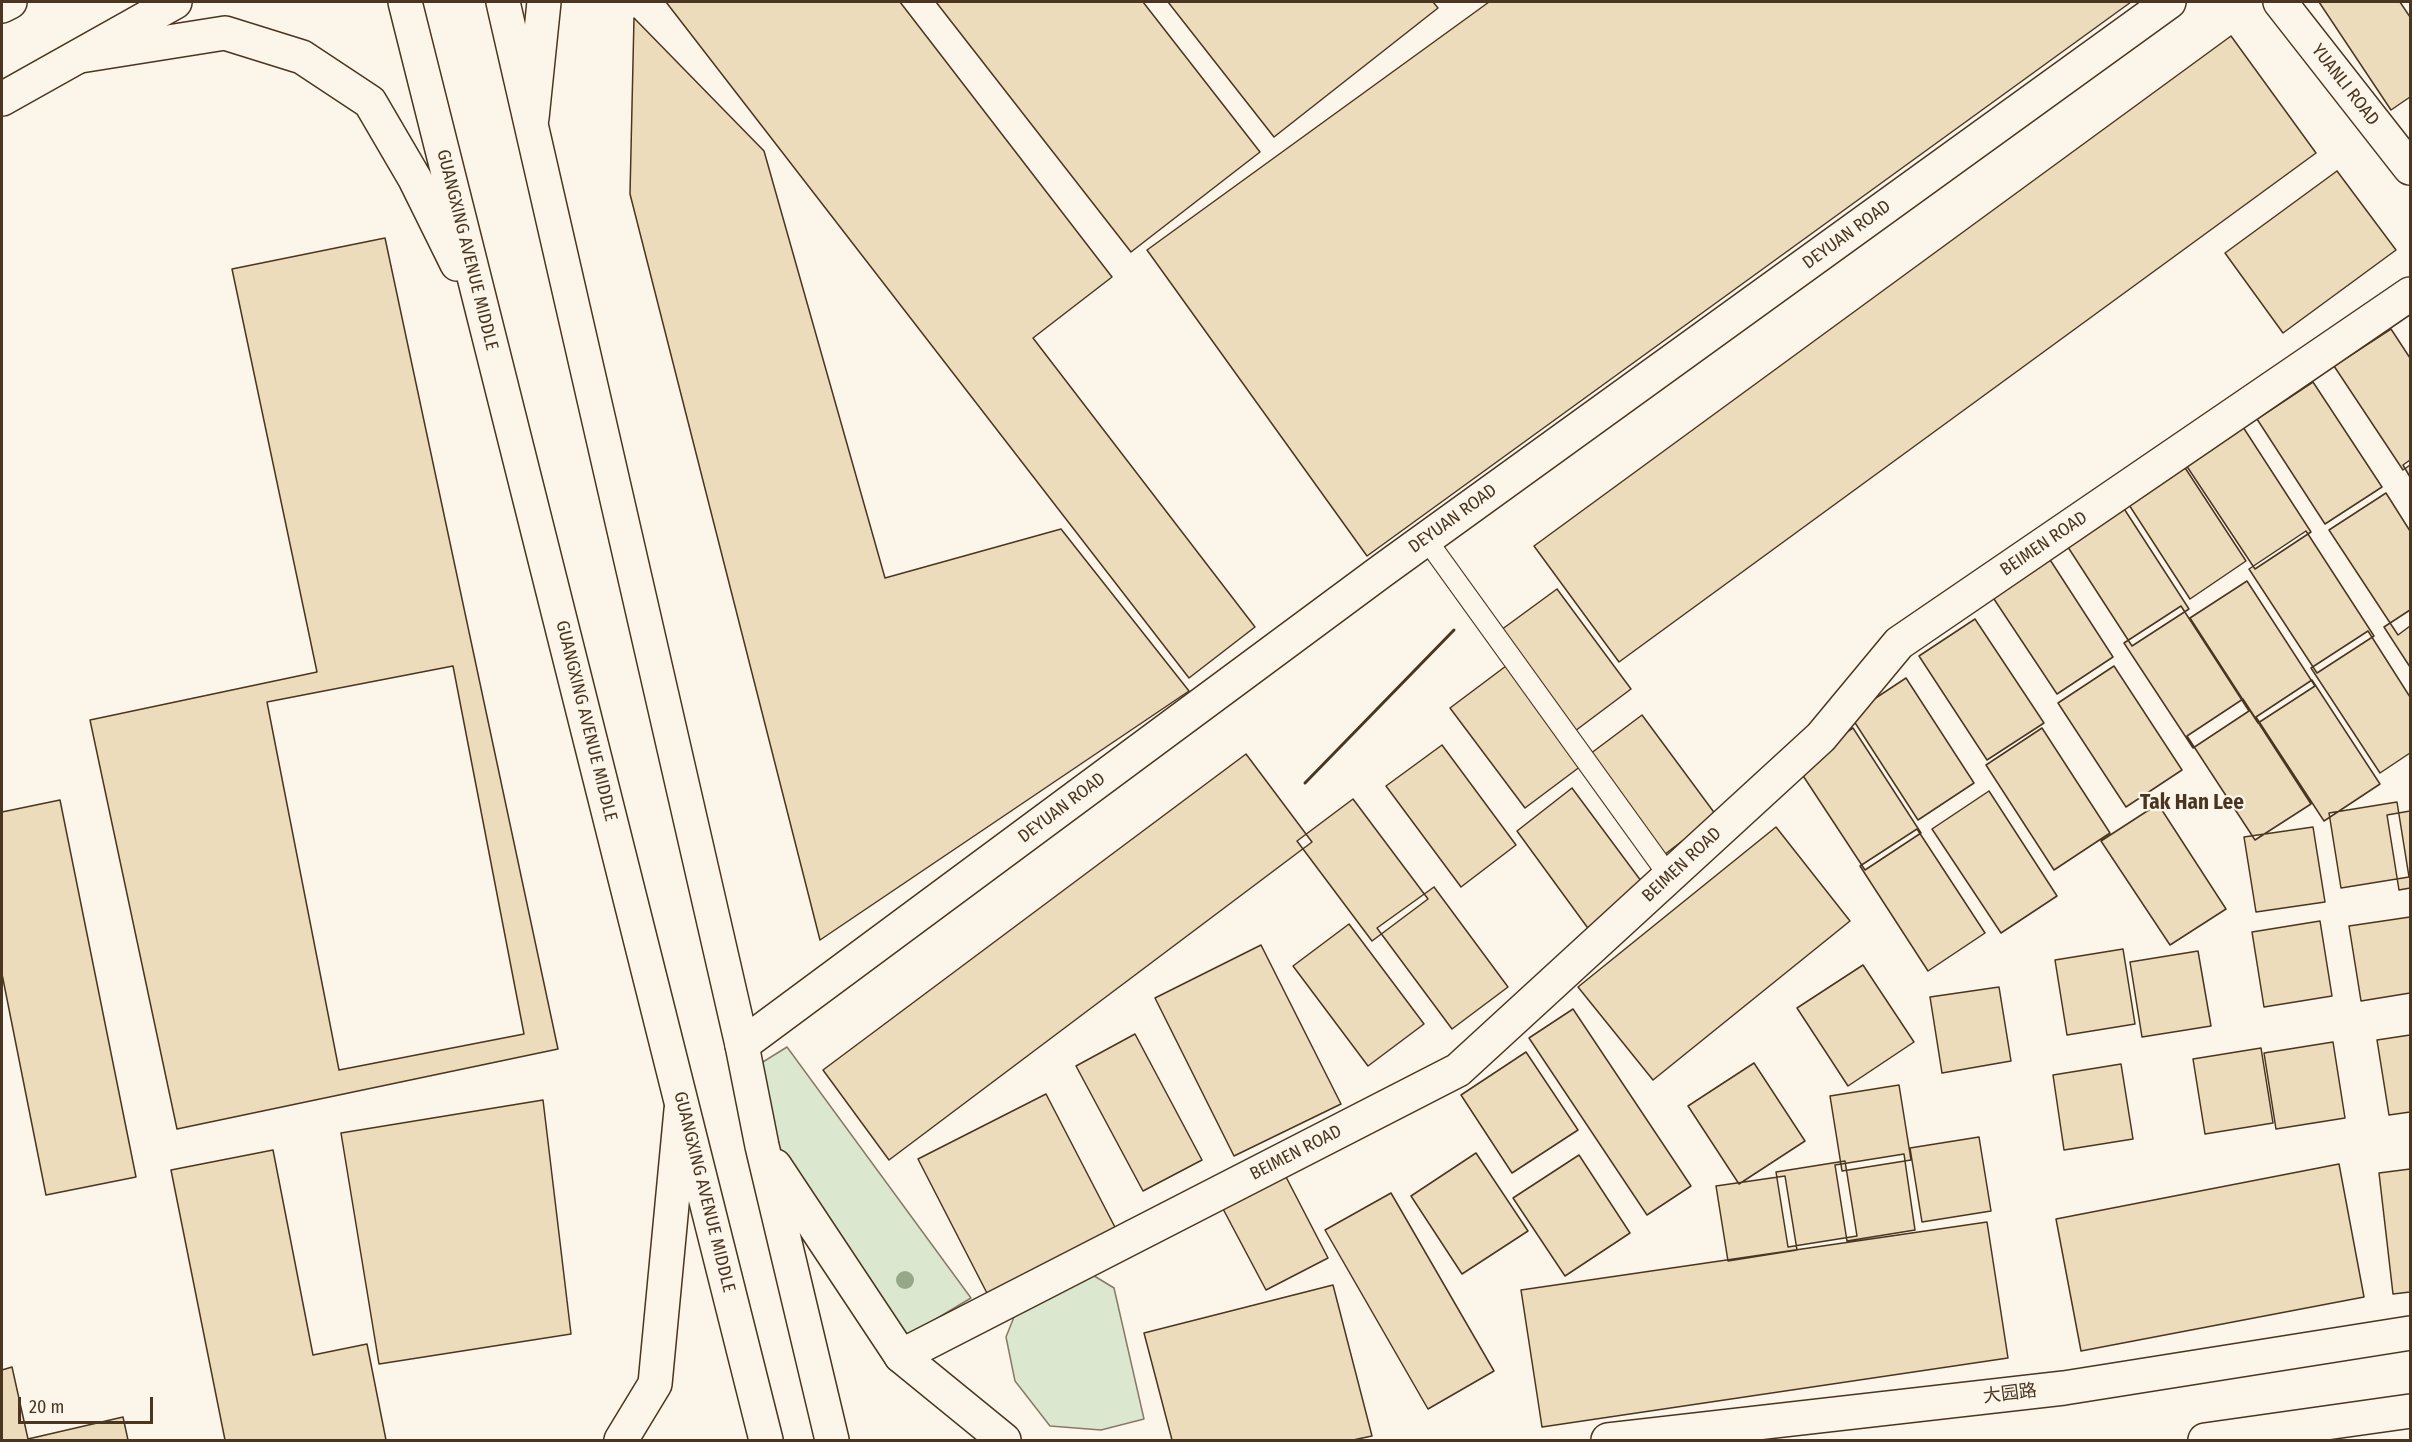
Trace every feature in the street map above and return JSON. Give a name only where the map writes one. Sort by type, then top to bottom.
[{"type":"main road","points":[[2,6],[10,2]]},
{"type":"main road","points":[[2,99],[175,2]]},
{"type":"main road","name":"GUANGXING AVENUE MIDDLE","points":[[405,2],[766,1440]]},
{"type":"main road","points":[[503,2],[742,1045],[762,1146],[832,1440]]},
{"type":"main road","points":[[531,126],[544,2]]},
{"type":"main road","name":"DEYUAN ROAD","points":[[742,1045],[1426,539],[2169,2]]},
{"type":"main road","name":"YUANLI ROAD","points":[[2280,2],[2410,168]]},
{"type":"main road","points":[[80,56],[225,33],[302,57],[370,102],[415,179],[485,319]]},
{"type":"main road","name":"BEIMEN ROAD","points":[[901,1356],[1458,1070],[1821,737],[1899,643],[2410,294]]},
{"type":"main road","points":[[621,1440],[655,1384],[682,1102]]},
{"type":"main road","points":[[762,1146],[901,1356],[1004,1440]]},
{"type":"main road","name":"大园路","points":[[1608,1440],[2064,1388],[2410,1333]]},
{"type":"main road","points":[[2205,1440],[2410,1411]]},
{"type":"lane","points":[[1426,539],[1669,876]]},
{"type":"green space","points":[[787,1047],[971,1298],[906,1337],[772,1145],[758,1065]]},
{"type":"green space","points":[[1091,1274],[1114,1288],[1144,1419],[1101,1430],[1050,1426],[1015,1381],[1006,1337],[1018,1307]]},
{"type":"building","points":[[666,2],[900,2],[1112,277],[1033,338],[1255,627],[1189,678]]},
{"type":"building","points":[[936,2],[1143,2],[1260,152],[1131,252]]},
{"type":"building","points":[[1168,2],[1433,2],[1438,8],[1274,137]]},
{"type":"building","points":[[1489,2],[2131,2],[1367,556],[1147,250]]},
{"type":"building","points":[[2319,2],[2400,2],[2410,17],[2410,97],[2391,110]]},
{"type":"building","points":[[634,18],[764,151],[885,578],[1061,529],[1189,691],[820,940],[630,194]]},
{"type":"building","points":[[2231,36],[2316,153],[1619,662],[1534,546]]},
{"type":"building","points":[[2337,171],[2396,250],[2283,333],[2225,253]]},
{"type":"building","points":[[385,238],[558,1049],[177,1129],[90,720],[317,672],[232,269]]},
{"type":"building","points":[[2391,329],[2410,358],[2410,465],[2403,470],[2334,366]]},
{"type":"building","points":[[2313,382],[2382,487],[2325,524],[2257,419]]},
{"type":"building","points":[[2243,427],[2311,532],[2255,569],[2186,465]]},
{"type":"building","points":[[2178,457],[2246,561],[2190,599],[2122,494]]},
{"type":"building","points":[[2410,460],[2410,477],[2403,465]]},
{"type":"building","points":[[2386,493],[2410,531],[2410,626],[2398,635],[2329,530]]},
{"type":"building","points":[[2121,504],[2189,609],[2132,646],[2064,541]]},
{"type":"building","points":[[2306,531],[2374,636],[2317,673],[2249,569]]},
{"type":"building","points":[[2045,552],[2113,657],[2057,694],[1988,590]]},
{"type":"building","points":[[2247,581],[2315,686],[2258,723],[2190,618]]},
{"type":"building","points":[[1557,589],[1631,689],[1575,731],[1501,630]]},
{"type":"building","points":[[2181,606],[2249,711],[2193,748],[2124,643]]},
{"type":"building","points":[[2410,610],[2410,667],[2384,627]]},
{"type":"building","points":[[1975,619],[2044,723],[1987,760],[1919,656]]},
{"type":"building","points":[[2368,631],[2410,697],[2410,753],[2380,773],[2311,668]]},
{"type":"building","points":[[453,666],[524,1034],[339,1070],[267,702]]},
{"type":"building","points":[[1506,666],[1581,766],[1525,808],[1450,708]]},
{"type":"building","points":[[2114,666],[2182,770],[2126,807],[2058,703]]},
{"type":"building","points":[[1906,678],[1974,783],[1918,820],[1850,715]]},
{"type":"building","points":[[2312,680],[2380,784],[2324,821],[2256,717]]},
{"type":"building","points":[[2243,699],[2311,804],[2255,840],[2187,736]]},
{"type":"building","points":[[1642,715],[1716,815],[1660,858],[1586,757]]},
{"type":"building","points":[[1853,728],[1921,833],[1865,870],[1796,765]]},
{"type":"building","points":[[2042,728],[2110,833],[2054,870],[1986,765]]},
{"type":"building","points":[[1442,745],[1516,845],[1461,887],[1386,786]]},
{"type":"building","points":[[1246,754],[1312,842],[889,1160],[823,1070]]},
{"type":"building","points":[[1572,788],[1647,889],[1590,931],[1517,831]]},
{"type":"building","points":[[1989,791],[2057,896],[2001,933],[1932,829]]},
{"type":"building","points":[[1353,799],[1428,899],[1372,941],[1297,841]]},
{"type":"building","points":[[60,800],[136,1177],[46,1195],[2,974],[2,812]]},
{"type":"building","points":[[2397,802],[2409,877],[2341,888],[2329,813]]},
{"type":"building","points":[[2158,804],[2226,909],[2170,945],[2101,841]]},
{"type":"building","points":[[2410,811],[2410,888],[2399,890],[2387,815]]},
{"type":"building","points":[[1776,827],[1850,921],[1653,1080],[1578,987]]},
{"type":"building","points":[[2313,827],[2325,902],[2256,912],[2244,837]]},
{"type":"building","points":[[1917,829],[1985,933],[1928,971],[1860,866]]},
{"type":"building","points":[[1434,887],[1508,987],[1452,1029],[1377,928]]},
{"type":"building","points":[[2410,917],[2410,993],[2361,1001],[2349,926]]},
{"type":"building","points":[[2320,921],[2332,996],[2264,1007],[2252,932]]},
{"type":"building","points":[[1349,924],[1424,1024],[1368,1066],[1293,966]]},
{"type":"building","points":[[1261,945],[1341,1104],[1234,1156],[1155,998]]},
{"type":"building","points":[[2123,949],[2135,1024],[2067,1035],[2055,960]]},
{"type":"building","points":[[2198,951],[2211,1026],[2142,1037],[2130,962]]},
{"type":"building","points":[[1863,965],[1914,1042],[1848,1086],[1797,1008]]},
{"type":"building","points":[[1999,987],[2011,1061],[1942,1073],[1930,997]]},
{"type":"building","points":[[1573,1009],[1691,1186],[1647,1215],[1529,1038]]},
{"type":"building","points":[[1135,1034],[1202,1160],[1143,1191],[1076,1066]]},
{"type":"building","points":[[2410,1035],[2410,1112],[2389,1115],[2377,1040]]},
{"type":"building","points":[[2333,1042],[2345,1118],[2276,1129],[2264,1053]]},
{"type":"building","points":[[2261,1048],[2273,1123],[2205,1134],[2193,1059]]},
{"type":"building","points":[[1526,1052],[1578,1130],[1512,1173],[1461,1095]]},
{"type":"building","points":[[1754,1063],[1805,1141],[1739,1184],[1688,1106]]},
{"type":"building","points":[[2121,1064],[2133,1139],[2064,1150],[2053,1075]]},
{"type":"building","points":[[1899,1085],[1911,1160],[1842,1171],[1830,1096]]},
{"type":"building","points":[[1046,1094],[1118,1233],[990,1299],[918,1159]]},
{"type":"building","points":[[543,1100],[571,1334],[379,1364],[341,1133]]},
{"type":"building","points":[[1979,1137],[1991,1211],[1922,1222],[1910,1148]]},
{"type":"building","points":[[273,1150],[313,1355],[367,1344],[386,1440],[225,1440],[171,1170]]},
{"type":"building","points":[[1476,1153],[1528,1231],[1462,1274],[1411,1196]]},
{"type":"building","points":[[1904,1154],[1915,1230],[1847,1241],[1835,1165]]},
{"type":"building","points":[[1579,1155],[1630,1233],[1565,1276],[1513,1198]]},
{"type":"building","points":[[1845,1161],[1857,1236],[1788,1247],[1776,1172]]},
{"type":"building","points":[[2339,1164],[2364,1297],[2081,1351],[2056,1219]]},
{"type":"building","points":[[2410,1169],[2410,1292],[2393,1294],[2379,1173]]},
{"type":"building","points":[[1285,1175],[1328,1258],[1266,1290],[1222,1207]]},
{"type":"building","points":[[1785,1176],[1797,1250],[1728,1261],[1716,1186]]},
{"type":"building","points":[[1391,1193],[1494,1371],[1428,1409],[1325,1230]]},
{"type":"building","points":[[1987,1222],[2008,1358],[1542,1427],[1521,1290]]},
{"type":"building","points":[[1333,1285],[1372,1436],[1353,1440],[1172,1440],[1144,1333]]},
{"type":"building","points":[[12,1367],[28,1439],[123,1417],[128,1440],[2,1440],[2,1370]]},
{"type":"wall","points":[[1305,783],[1454,630]]},
{"type":"district","name":"Tak Han Lee","points":[[2192,803]]}]
